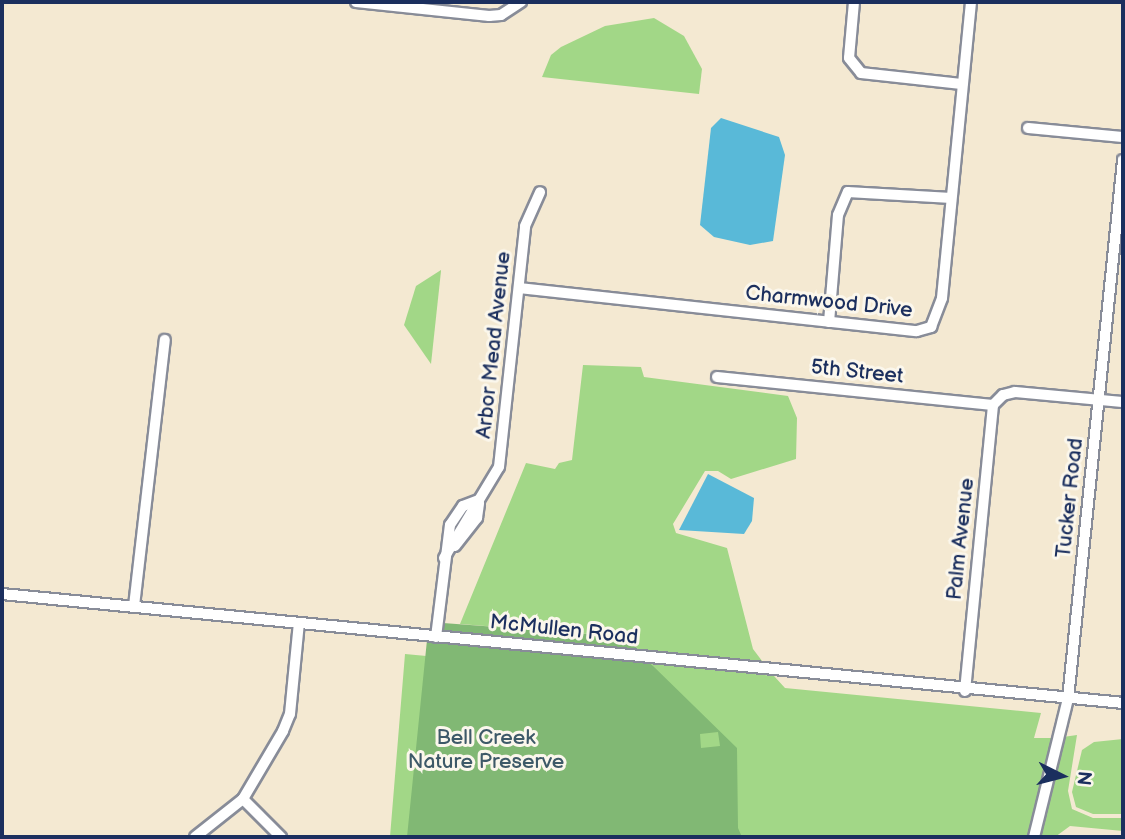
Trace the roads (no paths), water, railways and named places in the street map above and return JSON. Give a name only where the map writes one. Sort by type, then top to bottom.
[{"type":"street","points":[[356,2],[489,16],[501,15],[521,2]]},
{"type":"street","points":[[854,2],[849,58],[861,73],[961,85]]},
{"type":"street","name":"Charmwood Drive","points":[[519,288],[917,331],[931,327],[940,313],[971,2]]},
{"type":"street","points":[[1028,128],[1123,138]]},
{"type":"street","name":"Tucker Road","points":[[1034,837],[1069,699],[1123,160]]},
{"type":"street","name":"Arbor Mead Avenue","points":[[444,558],[470,531],[479,500],[502,457],[525,226],[540,192]]},
{"type":"street","points":[[828,322],[838,215],[848,192],[951,198]]},
{"type":"street","points":[[134,606],[165,340]]},
{"type":"street","name":"5th Street","points":[[717,377],[993,405]]},
{"type":"street","points":[[993,405],[1003,395],[1015,392],[1099,402],[1123,402]]},
{"type":"street","name":"Palm Avenue","points":[[965,691],[993,405]]},
{"type":"street","name":"Arbor Mead Avenue","points":[[436,637],[444,558],[456,512],[479,500]]},
{"type":"street","name":"McMullen Road","points":[[2,594],[965,691],[1123,703]]},
{"type":"street","points":[[195,837],[243,799],[290,714],[299,623]]},
{"type":"street","points":[[243,799],[281,837]]},
{"type":"water","points":[[721,118],[779,137],[785,155],[773,241],[750,245],[714,237],[700,225],[711,128]]},
{"type":"water","points":[[708,474],[754,498],[752,521],[744,534],[679,530]]},
{"type":"park label","name":"Bell Creek Nature Preserve","points":[[486,750]]}]
